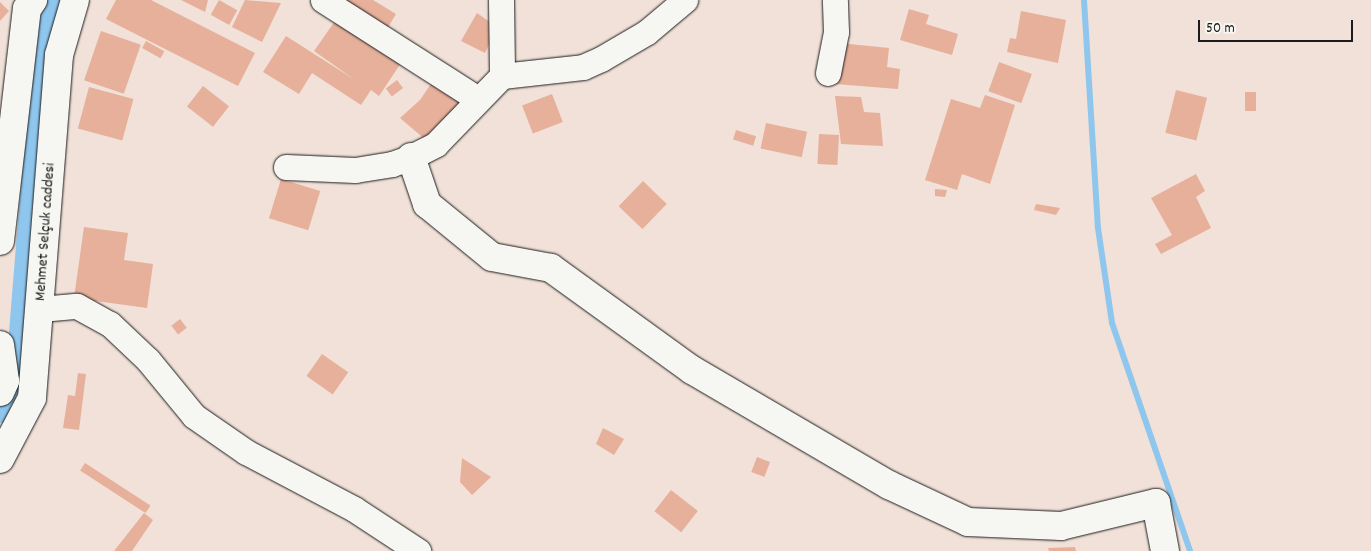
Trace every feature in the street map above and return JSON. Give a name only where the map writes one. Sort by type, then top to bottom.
[{"type":"street","name":"Mehmet Selçuk caddesi","points":[[0,459],[32,398],[59,55],[75,0]]},
{"type":"street","points":[[323,0],[478,99]]},
{"type":"street","points":[[501,0],[502,76]]},
{"type":"street","points":[[286,167],[355,170],[392,164],[411,157],[436,144],[502,76],[583,67],[602,59],[648,32],[685,0]]},
{"type":"street","points":[[828,73],[836,32],[835,0]]},
{"type":"street","points":[[0,241],[25,3]]},
{"type":"street","points":[[411,157],[427,204],[492,257],[552,268],[692,370],[889,485],[968,522],[1061,526],[1156,503],[1165,551]]},
{"type":"street","points":[[40,309],[77,306],[110,324],[148,360],[194,416],[246,452],[354,509],[418,551]]},
{"type":"street","points":[[0,344],[2,384]]},
{"type":"building","points":[[116,0],[151,0],[255,53],[238,86],[106,19]]},
{"type":"building","points":[[181,0],[208,0],[205,12]]},
{"type":"building","points":[[219,0],[237,10],[229,25],[211,15]]},
{"type":"building","points":[[245,0],[281,3],[262,42],[232,27]]},
{"type":"building","points":[[330,0],[373,0],[396,14],[384,34]]},
{"type":"building","points":[[0,2],[9,11],[0,21]]},
{"type":"building","points":[[909,9],[929,15],[926,24],[958,34],[952,55],[900,40]]},
{"type":"building","points":[[1021,11],[1066,20],[1058,63],[1007,52],[1010,38],[1016,39]]},
{"type":"building","points":[[477,13],[497,27],[485,53],[461,41]]},
{"type":"building","points":[[335,21],[401,63],[379,96],[371,90],[361,105],[312,73],[299,94],[263,72],[286,36],[355,80],[314,51]]},
{"type":"building","points":[[101,31],[141,45],[124,94],[84,80]]},
{"type":"building","points":[[146,41],[164,51],[160,58],[142,48]]},
{"type":"building","points":[[839,43],[889,48],[887,67],[900,69],[898,89],[835,84]]},
{"type":"building","points":[[999,62],[1032,74],[1021,103],[988,91]]},
{"type":"building","points":[[435,78],[474,104],[427,141],[400,118],[420,100]]},
{"type":"building","points":[[397,80],[403,88],[392,96],[386,88]]},
{"type":"building","points":[[203,86],[229,106],[213,127],[187,106]]},
{"type":"building","points":[[89,87],[133,99],[122,140],[78,129]]},
{"type":"building","points":[[1176,90],[1207,98],[1196,140],[1165,133]]},
{"type":"building","points":[[1245,92],[1256,92],[1256,111],[1245,111]]},
{"type":"building","points":[[552,94],[563,122],[533,133],[522,105]]},
{"type":"building","points":[[985,95],[1015,105],[990,184],[962,174],[957,190],[925,180],[951,99],[980,108]]},
{"type":"building","points":[[835,96],[861,97],[864,112],[880,113],[883,146],[841,144]]},
{"type":"building","points":[[766,123],[807,132],[802,157],[761,148]]},
{"type":"building","points":[[736,130],[756,136],[753,146],[733,140]]},
{"type":"building","points":[[819,134],[839,135],[837,165],[817,164]]},
{"type":"building","points":[[1196,174],[1205,191],[1196,197],[1211,228],[1161,254],[1155,244],[1172,235],[1151,198]]},
{"type":"building","points":[[281,179],[320,191],[308,230],[269,218]]},
{"type":"building","points":[[643,181],[667,204],[642,229],[619,206]]},
{"type":"building","points":[[935,189],[947,190],[945,197],[935,196]]},
{"type":"building","points":[[1036,204],[1060,208],[1056,215],[1034,210]]},
{"type":"building","points":[[84,227],[128,233],[124,260],[153,264],[147,308],[74,298]]},
{"type":"building","points":[[180,319],[187,328],[178,334],[171,326]]},
{"type":"building","points":[[322,354],[348,372],[333,394],[307,376]]},
{"type":"building","points":[[78,373],[86,374],[79,430],[63,428],[68,395],[75,396]]},
{"type":"building","points":[[603,428],[624,439],[614,455],[596,444]]},
{"type":"building","points":[[757,457],[770,462],[764,477],[751,472]]},
{"type":"building","points":[[462,458],[491,477],[472,495],[460,482]]},
{"type":"building","points":[[85,463],[150,505],[146,513],[80,471]]},
{"type":"building","points":[[671,490],[698,511],[681,532],[654,511]]},
{"type":"building","points":[[144,513],[153,520],[132,551],[114,551]]},
{"type":"building","points":[[1075,547],[1076,551],[1049,551],[1048,548]]},
{"type":"waterway","points":[[0,412],[17,357],[43,31],[56,0]]},
{"type":"waterway","points":[[1084,0],[1098,228],[1112,323],[1190,551]]}]
